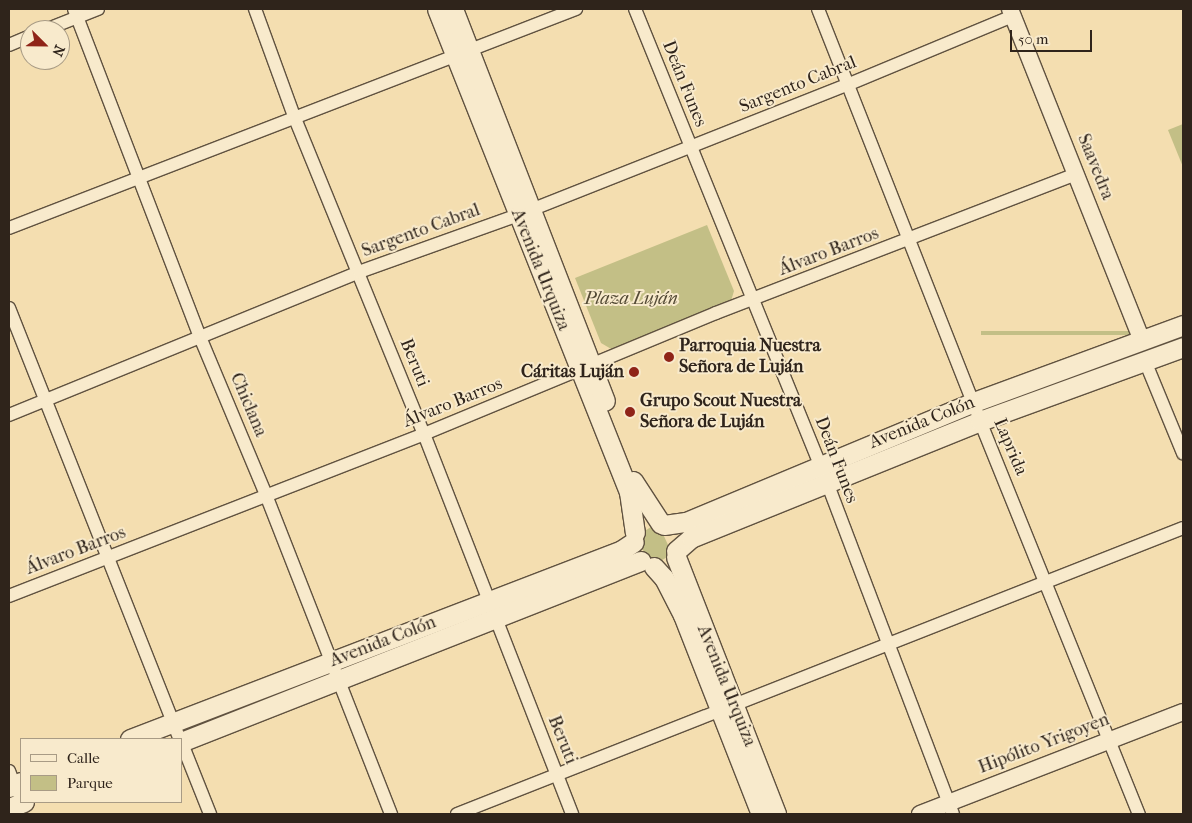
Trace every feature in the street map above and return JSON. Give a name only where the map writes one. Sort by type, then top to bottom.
[{"type":"main road","name":"Avenida Urquiza","points":[[438,9],[463,52]]},
{"type":"main road","name":"Avenida Urquiza","points":[[453,9],[463,52],[586,368],[631,477],[662,524]]},
{"type":"main road","name":"Avenida Colón","points":[[662,524],[686,522],[820,464],[974,402],[1183,325]]},
{"type":"main road","name":"Avenida Colón","points":[[676,554],[691,538],[980,420],[1183,347]]},
{"type":"main road","name":"Avenida Urquiza","points":[[586,368],[629,492],[634,537]]},
{"type":"main road","points":[[646,523],[662,524],[676,554],[667,567],[648,564],[634,537],[646,523]]},
{"type":"main road","name":"Avenida Colón","points":[[155,738],[180,737],[488,602],[622,550],[634,537]]},
{"type":"main road","name":"Avenida Urquiza","points":[[676,554],[728,708],[761,814]]},
{"type":"main road","name":"Avenida Urquiza","points":[[648,564],[664,578],[683,615],[776,814]]},
{"type":"main road","name":"Avenida Colón","points":[[335,670],[496,620],[648,564]]},
{"type":"street","points":[[63,20],[76,13],[98,9]]},
{"type":"street","name":"Beruti","points":[[255,9],[294,116],[424,434],[572,814]]},
{"type":"street","points":[[9,228],[139,179],[294,116],[576,9]]},
{"type":"street","name":"Deán Funes","points":[[635,9],[820,464],[951,808]]},
{"type":"street","name":"Laprida","points":[[818,9],[980,420],[1140,814]]},
{"type":"street","name":"Sargento Cabral","points":[[9,414],[359,272],[524,212],[847,85],[1012,12]]},
{"type":"street","name":"Saavedra","points":[[1012,12],[1142,340]]},
{"type":"street","name":"Chiclana","points":[[76,13],[200,337],[266,495],[391,814]]},
{"type":"street","name":"Álvaro Barros","points":[[9,596],[424,434],[754,299],[1076,174]]},
{"type":"street","points":[[9,308],[106,558],[180,737]]},
{"type":"street","points":[[1146,361],[1183,453]]},
{"type":"street","points":[[457,814],[728,708],[889,642],[1183,528]]},
{"type":"street","name":"Hipólito Yrigoyen","points":[[920,814],[951,808],[1110,740],[1183,712]]},
{"type":"street","points":[[182,742],[210,814]]},
{"type":"green space","points":[[1183,124],[1183,167],[1168,130]]},
{"type":"green space","name":"Plaza Luján","points":[[707,225],[734,291],[731,301],[613,350],[601,343],[575,278]]},
{"type":"green space","points":[[981,331],[1183,331],[1183,335],[981,335]]},
{"type":"green space","points":[[651,527],[663,534],[669,547],[669,556],[657,563],[646,557],[640,543],[643,532]]},
{"type":"green space","points":[[318,675],[319,679],[194,710],[193,706]]},
{"type":"place","name":"Parroquia Nuestra Señora de Luján","points":[[669,357]]},
{"type":"place","name":"Cáritas Luján","points":[[634,372]]},
{"type":"place","name":"Grupo Scout Nuestra Señora de Luján","points":[[630,412]]}]
